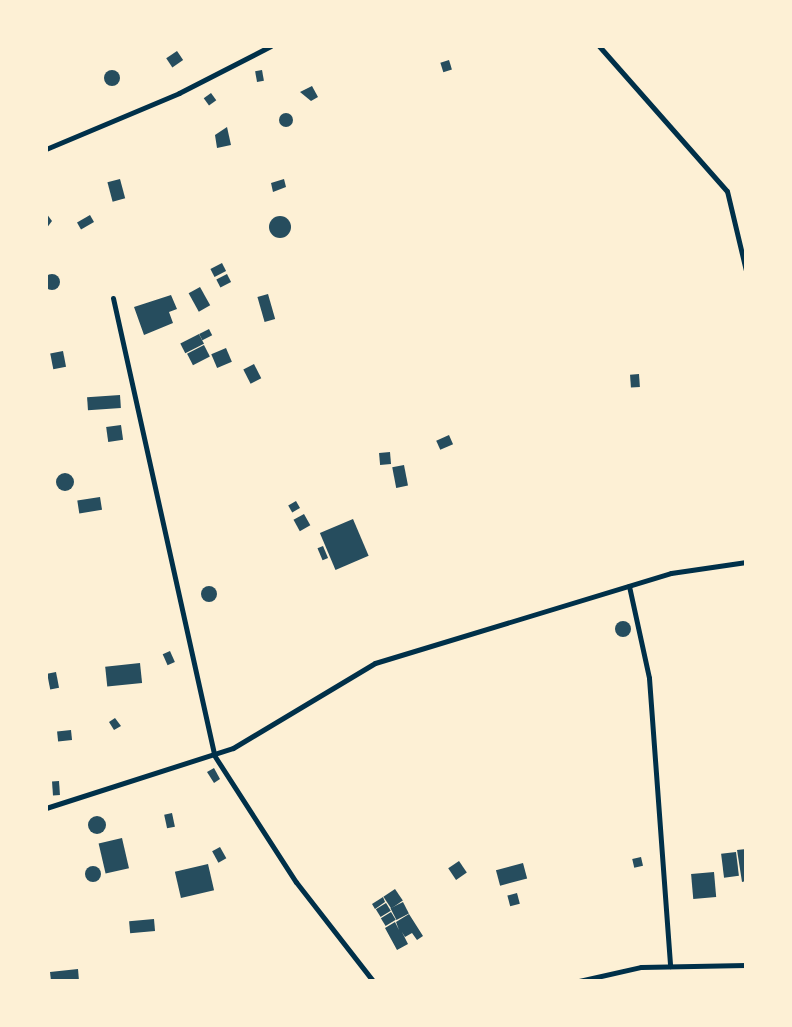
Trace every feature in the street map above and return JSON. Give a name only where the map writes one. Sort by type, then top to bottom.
[{"type":"street","points":[[46,149],[179,93],[270,46]]},
{"type":"street","points":[[598,46],[727,191],[746,271]]},
{"type":"street","points":[[113,298],[214,755],[296,882],[373,981]]},
{"type":"street","points":[[46,808],[214,755],[375,663],[629,586],[706,565],[746,562]]},
{"type":"street","points":[[629,586],[649,678],[670,966]]},
{"type":"street","points":[[579,981],[641,967],[746,965]]},
{"type":"building","points":[[177,51],[183,60],[172,67],[166,58]]},
{"type":"building","points":[[449,60],[452,70],[443,72],[440,63]]},
{"type":"building","points":[[109,70],[115,70],[120,75],[118,84],[109,86],[104,81],[104,75]]},
{"type":"building","points":[[262,70],[264,81],[257,82],[255,71]]},
{"type":"building","points":[[312,86],[318,97],[311,101],[300,92]]},
{"type":"building","points":[[211,93],[216,100],[209,106],[204,98]]},
{"type":"building","points":[[286,113],[291,115],[293,120],[291,125],[286,127],[281,125],[279,120],[281,115]]},
{"type":"building","points":[[227,127],[231,145],[217,148],[215,135]]},
{"type":"building","points":[[120,179],[125,198],[113,202],[107,182]]},
{"type":"building","points":[[284,179],[286,187],[273,192],[271,183]]},
{"type":"building","points":[[46,213],[52,221],[46,229]]},
{"type":"building","points":[[90,215],[94,222],[81,229],[77,222]]},
{"type":"building","points":[[280,216],[288,219],[291,227],[288,235],[280,238],[272,235],[269,227],[272,219]]},
{"type":"building","points":[[222,263],[226,271],[215,277],[210,269]]},
{"type":"building","points":[[52,274],[58,276],[60,282],[58,288],[52,290],[46,288],[44,282],[46,276]]},
{"type":"building","points":[[227,274],[231,282],[220,287],[216,279]]},
{"type":"building","points":[[200,287],[210,305],[199,312],[189,293]]},
{"type":"building","points":[[268,294],[275,319],[265,322],[257,297]]},
{"type":"building","points":[[171,295],[177,309],[169,312],[173,323],[144,335],[134,307]]},
{"type":"building","points":[[209,329],[212,335],[202,340],[199,334]]},
{"type":"building","points":[[199,334],[204,344],[185,353],[180,344]]},
{"type":"building","points":[[204,345],[210,357],[193,365],[187,354]]},
{"type":"building","points":[[226,348],[232,362],[217,368],[211,354]]},
{"type":"building","points":[[63,351],[66,367],[53,369],[50,353]]},
{"type":"building","points":[[254,364],[261,378],[251,384],[243,369]]},
{"type":"building","points":[[639,374],[640,387],[631,388],[630,375]]},
{"type":"building","points":[[120,395],[121,408],[88,410],[87,397]]},
{"type":"building","points":[[121,425],[123,440],[108,442],[106,427]]},
{"type":"building","points":[[449,435],[453,444],[440,450],[436,441]]},
{"type":"building","points":[[390,452],[391,464],[380,465],[379,453]]},
{"type":"building","points":[[404,465],[408,486],[396,488],[392,467]]},
{"type":"building","points":[[65,473],[71,476],[74,482],[71,488],[65,491],[59,488],[56,482],[59,476]]},
{"type":"building","points":[[100,497],[102,510],[79,513],[77,501]]},
{"type":"building","points":[[296,501],[300,508],[292,512],[288,506]]},
{"type":"building","points":[[304,514],[310,525],[300,531],[294,520]]},
{"type":"building","points":[[353,519],[369,556],[335,570],[320,533]]},
{"type":"building","points":[[323,546],[328,558],[323,560],[317,548]]},
{"type":"building","points":[[206,586],[212,586],[217,591],[215,600],[206,602],[201,597],[201,591]]},
{"type":"building","points":[[623,621],[631,629],[623,637],[615,629]]},
{"type":"building","points":[[170,651],[175,662],[168,665],[163,654]]},
{"type":"building","points":[[140,663],[142,683],[107,687],[105,667]]},
{"type":"building","points":[[56,672],[59,688],[50,689],[47,674]]},
{"type":"building","points":[[115,718],[121,726],[114,730],[109,722]]},
{"type":"building","points":[[71,730],[72,740],[58,741],[57,731]]},
{"type":"building","points":[[214,768],[220,779],[214,783],[207,772]]},
{"type":"building","points":[[52,781],[59,781],[60,795],[53,795]]},
{"type":"building","points":[[172,813],[175,827],[167,828],[164,815]]},
{"type":"building","points":[[97,816],[103,819],[106,825],[103,831],[97,834],[91,831],[88,825],[91,819]]},
{"type":"building","points":[[122,838],[129,868],[106,874],[99,843]]},
{"type":"building","points":[[220,847],[226,858],[218,863],[212,851]]},
{"type":"building","points":[[746,849],[746,881],[742,882],[737,850]]},
{"type":"building","points":[[736,852],[739,876],[724,878],[721,854]]},
{"type":"building","points":[[641,857],[643,866],[634,868],[632,859]]},
{"type":"building","points":[[459,861],[467,873],[456,880],[448,868]]},
{"type":"building","points":[[523,863],[527,878],[500,886],[496,870]]},
{"type":"building","points":[[208,864],[214,890],[181,898],[175,872]]},
{"type":"building","points":[[90,866],[96,866],[101,871],[99,880],[90,882],[85,877],[85,871]]},
{"type":"building","points":[[714,872],[716,897],[693,899],[691,874]]},
{"type":"building","points":[[395,889],[403,901],[391,908],[383,897]]},
{"type":"building","points":[[517,893],[520,904],[510,906],[507,896]]},
{"type":"building","points":[[383,897],[385,902],[375,909],[372,904]]},
{"type":"building","points":[[403,902],[409,914],[396,920],[391,908]]},
{"type":"building","points":[[386,903],[391,911],[381,917],[376,909]]},
{"type":"building","points":[[391,912],[396,920],[386,926],[381,918]]},
{"type":"building","points":[[409,914],[423,936],[417,940],[412,933],[405,937],[402,932],[408,944],[397,950],[385,928],[395,922],[399,930],[396,922]]},
{"type":"building","points":[[154,919],[155,931],[130,933],[129,921]]},
{"type":"building","points":[[78,969],[79,981],[51,981],[50,972]]}]
